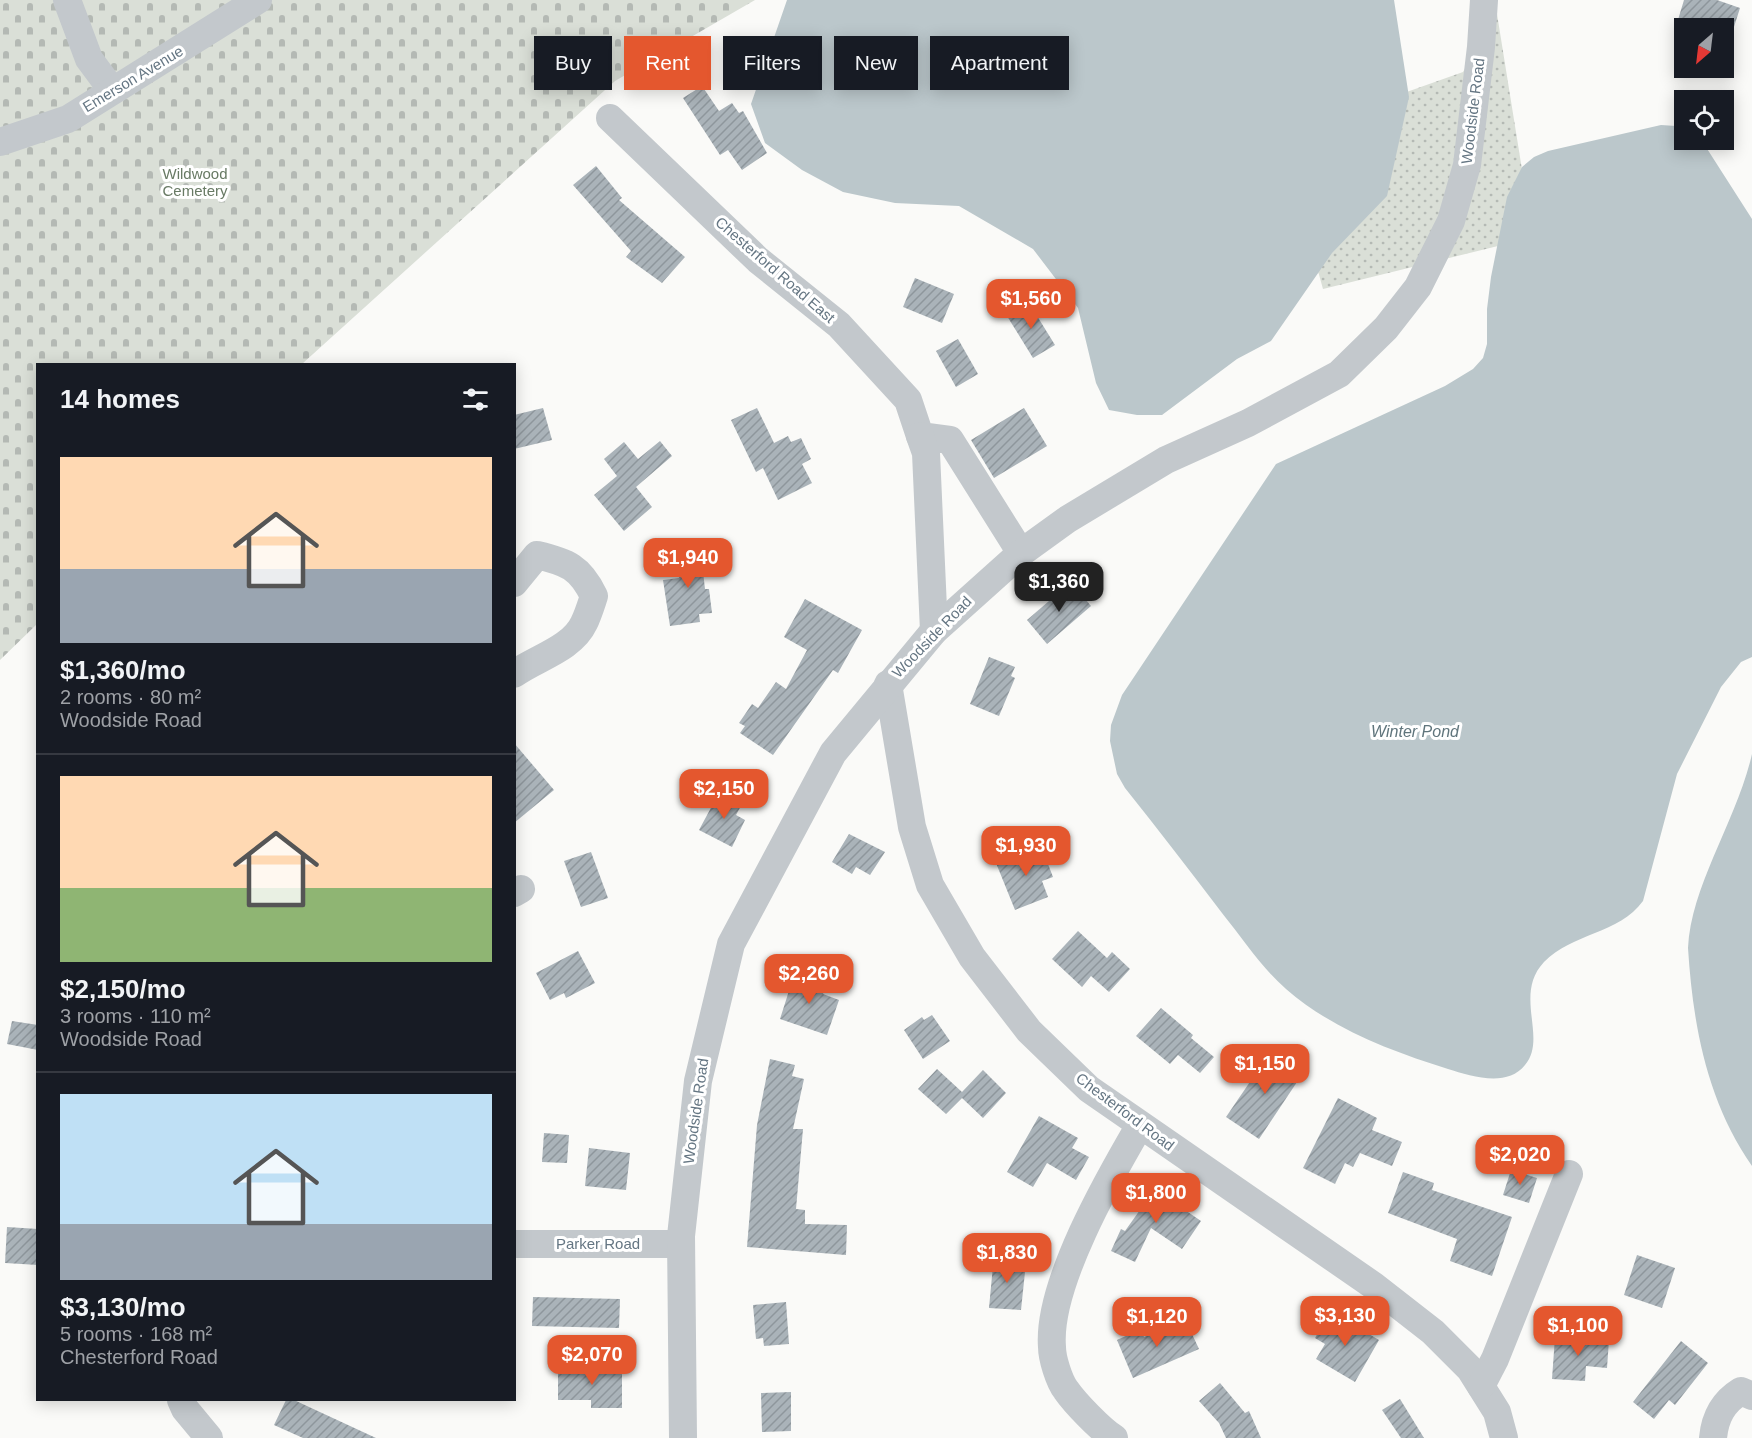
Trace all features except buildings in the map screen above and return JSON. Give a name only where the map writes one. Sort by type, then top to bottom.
[{"type":"street","points":[[67,0],[89,59],[112,90]]},
{"type":"street","name":"Emerson Avenue","points":[[0,142],[68,119],[112,90],[169,58],[258,0]]},
{"type":"street","name":"Woodside Road","points":[[683,1438],[681,1244],[698,1081],[731,944],[833,753],[934,631],[1021,553],[1068,519],[1166,460],[1248,423],[1339,374],[1386,328],[1418,287],[1454,210],[1467,165],[1482,47],[1484,0]]},
{"type":"street","name":"Chesterford Road East","points":[[610,118],[758,260],[839,325],[909,400],[926,453],[934,631]]},
{"type":"street","points":[[920,436],[950,440],[1021,553]]},
{"type":"street","points":[[516,581],[537,555],[563,561],[586,578],[594,596],[583,626],[559,649],[516,668]]},
{"type":"street","name":"Chesterford Road","points":[[888,684],[892,721],[912,827],[930,885],[972,957],[1029,1031],[1089,1089],[1374,1286],[1432,1332],[1470,1369],[1497,1412],[1504,1438]]},
{"type":"street","points":[[1114,1438],[1065,1389],[1052,1348],[1055,1309],[1079,1241],[1109,1177],[1140,1125]]},
{"type":"street","points":[[1481,1386],[1495,1359],[1569,1174]]},
{"type":"street","name":"Parker Road","points":[[516,1244],[681,1244]]},
{"type":"street","points":[[1713,1438],[1714,1422],[1729,1398],[1741,1391],[1752,1396]]},
{"type":"street","points":[[181,1401],[185,1409],[209,1438]]},
{"type":"green space","name":"Wildwood Cemetery","points":[[0,0],[755,0],[693,36],[624,36],[624,76],[612,84],[612,36],[534,36],[534,90],[605,90],[303,363],[36,363],[36,625],[0,660]]},
{"type":"green space","points":[[1497,14],[1524,182],[1498,246],[1323,289],[1306,228],[1401,94],[1463,72]]},
{"type":"water","points":[[787,0],[1394,0],[1409,97],[1387,196],[1332,253],[1271,341],[1237,359],[1162,415],[1137,415],[1109,410],[1096,383],[1078,308],[1033,249],[959,206],[895,203],[843,192],[802,170],[765,143],[751,104],[756,90],[822,90],[822,36],[775,36]]},
{"type":"water","name":"Winter Pond","points":[[1661,125],[1674,126],[1674,150],[1708,150],[1752,219],[1752,657],[1741,662],[1721,687],[1677,774],[1643,901],[1621,920],[1555,952],[1544,962],[1535,975],[1531,988],[1533,1042],[1531,1054],[1525,1065],[1517,1072],[1509,1076],[1488,1078],[1457,1072],[1363,1037],[1323,1016],[1286,989],[1268,972],[1125,788],[1117,774],[1110,741],[1111,725],[1122,695],[1276,464],[1445,386],[1473,369],[1483,358],[1487,344],[1487,309],[1491,277],[1507,197],[1522,167],[1534,157],[1548,151]]},
{"type":"water","points":[[1752,754],[1752,1166],[1724,1115],[1705,1062],[1694,1006],[1688,948],[1697,900],[1736,803]]}]
